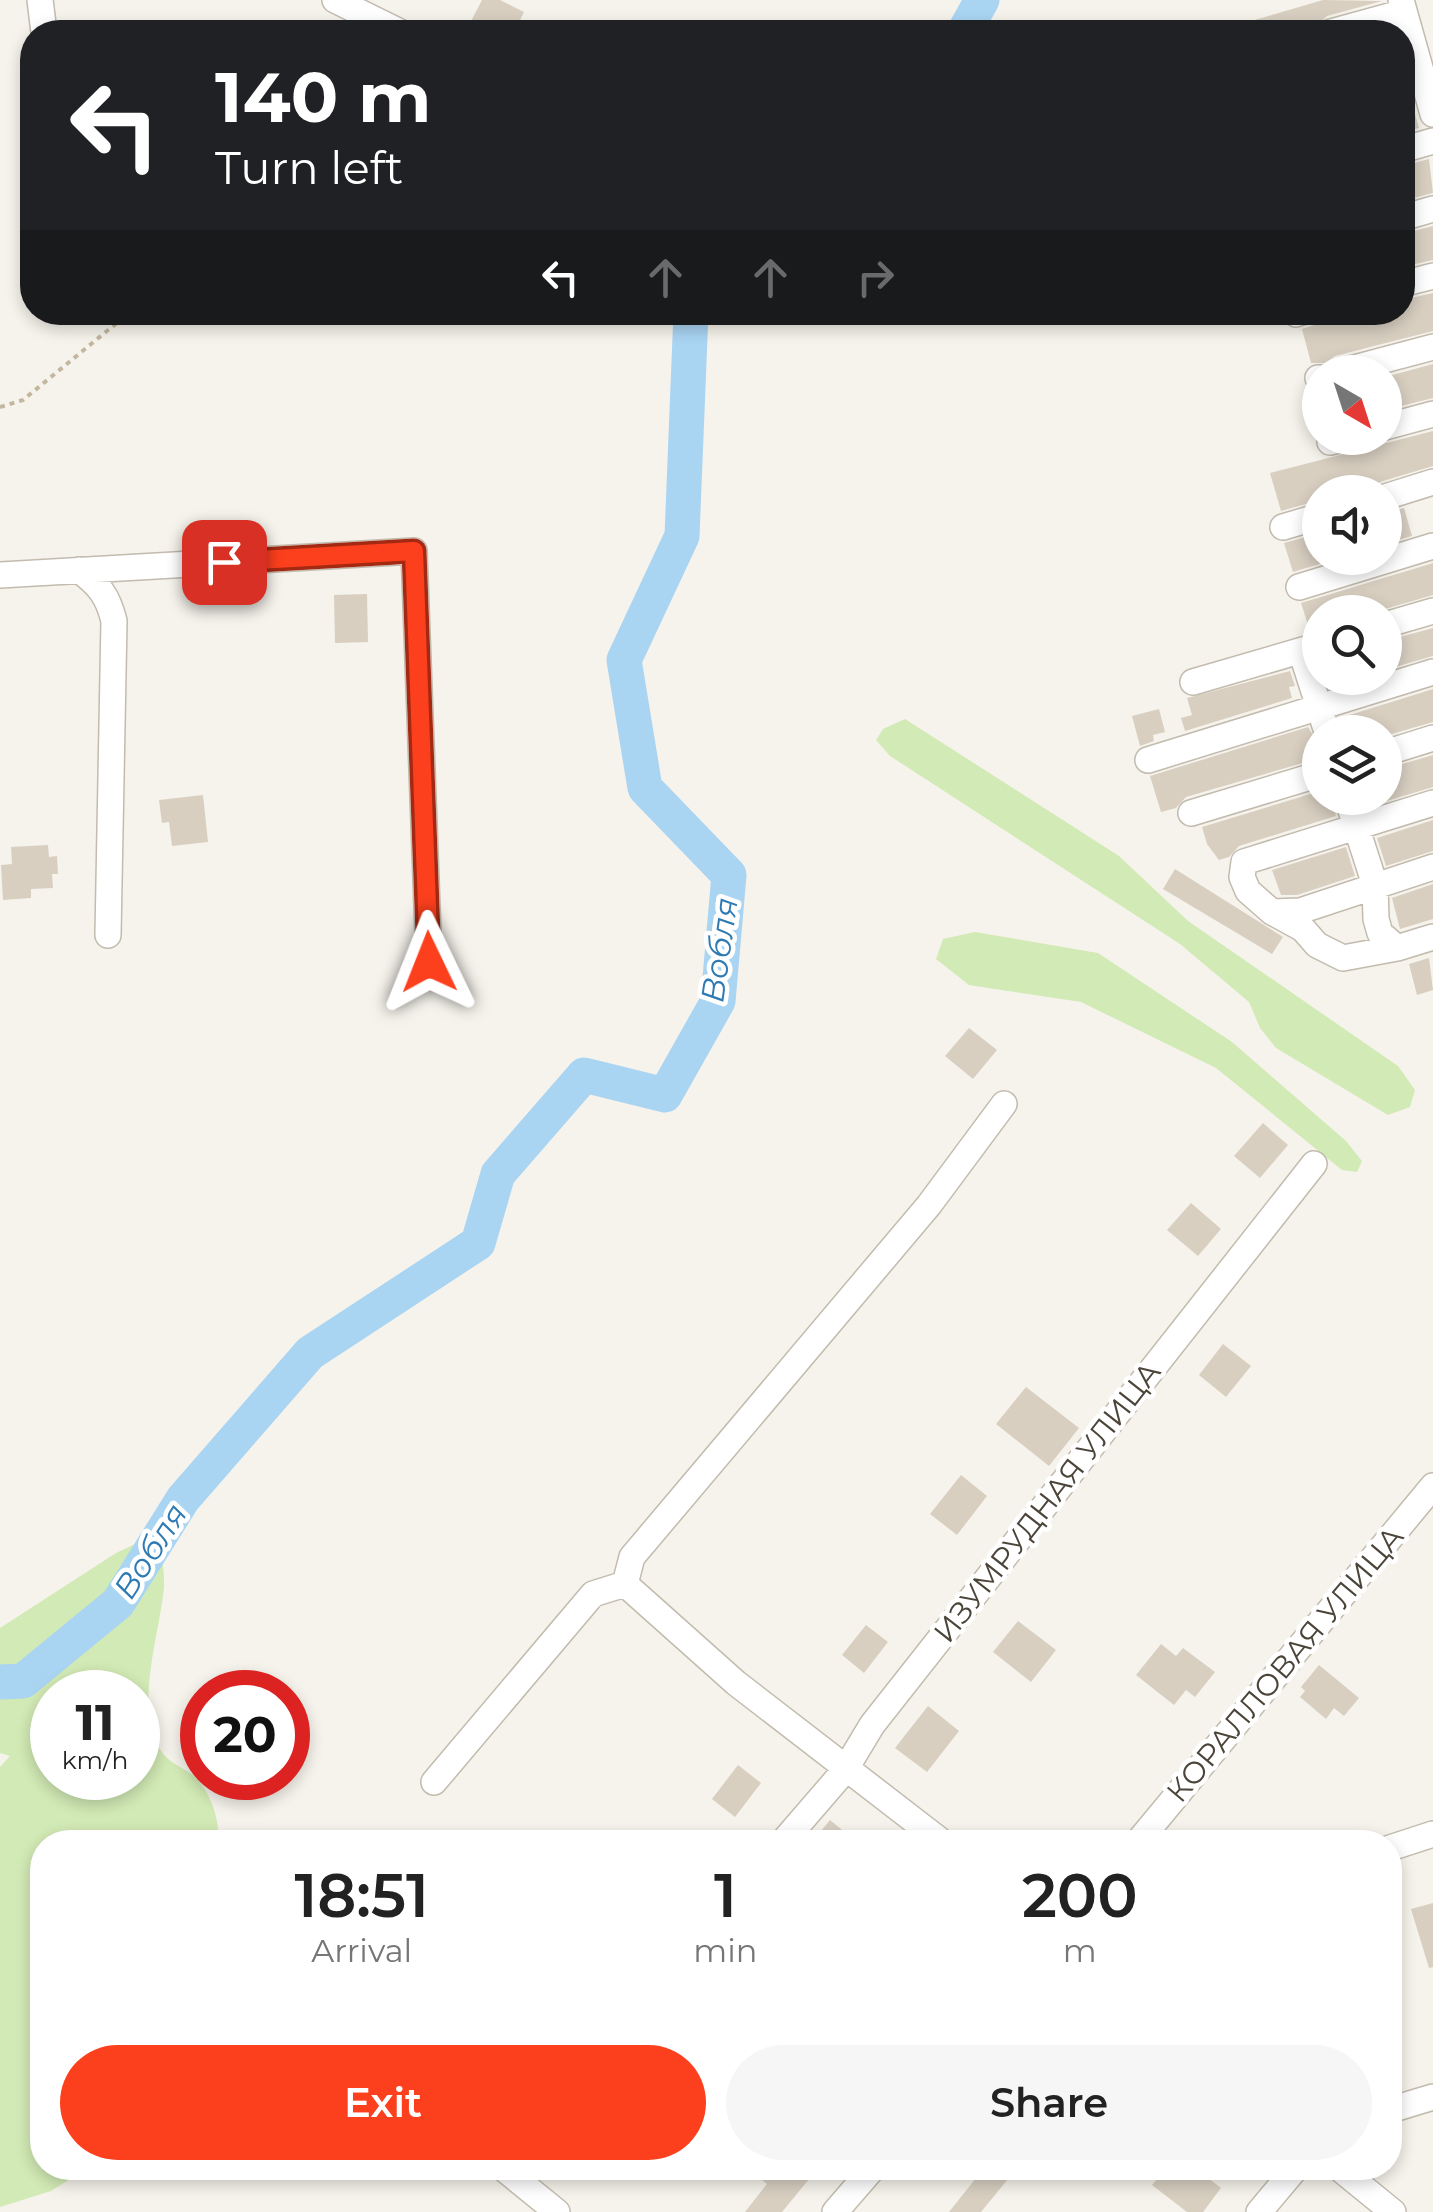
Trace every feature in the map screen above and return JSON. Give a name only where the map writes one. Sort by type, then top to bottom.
[{"type":"street","points":[[335,0],[376,20]]},
{"type":"street","points":[[1364,20],[1402,6]]},
{"type":"street","points":[[1415,85],[1433,114]]},
{"type":"street","points":[[1402,355],[1433,347]]},
{"type":"street","points":[[1402,422],[1433,414]]},
{"type":"street","points":[[1402,492],[1433,482]]},
{"type":"street","points":[[1283,527],[1302,521]]},
{"type":"street","points":[[1298,587],[1433,546]]},
{"type":"street","points":[[0,575],[414,551],[429,962]]},
{"type":"street","points":[[79,570],[98,584],[109,600],[114,621],[108,935]]},
{"type":"street","points":[[1402,620],[1433,611]]},
{"type":"street","points":[[1193,682],[1302,650]]},
{"type":"street","points":[[1334,715],[1433,672]]},
{"type":"street","points":[[1148,760],[1302,725]]},
{"type":"street","points":[[1402,748],[1433,738]]},
{"type":"street","points":[[1191,813],[1302,779]]},
{"type":"street","points":[[1433,803],[1244,862],[1242,877],[1248,891],[1272,912],[1343,958],[1398,948],[1433,936]]},
{"type":"street","points":[[1352,815],[1375,885],[1380,933],[1398,948]]},
{"type":"street","points":[[1272,912],[1300,912],[1433,867]]},
{"type":"street","points":[[625,1584],[632,1556],[928,1204],[1004,1104]]},
{"type":"street","name":"ИЗУМРУДНАЯ УЛИЦА","points":[[793,1830],[845,1770],[872,1725],[1314,1164]]},
{"type":"street","name":"КОРАЛЛОВАЯ УЛИЦА","points":[[1148,1830],[1433,1486]]},
{"type":"street","points":[[625,1584],[736,1683],[926,1830]]},
{"type":"street","points":[[434,1782],[592,1594],[625,1584]]},
{"type":"street","points":[[1402,1844],[1433,1834]]},
{"type":"street","points":[[1402,2106],[1433,2097]]},
{"type":"street","points":[[519,2180],[557,2212]]},
{"type":"street","points":[[835,2212],[862,2180]]},
{"type":"street","points":[[1259,2212],[1286,2180]]},
{"type":"street","points":[[1353,2180],[1393,2212]]},
{"type":"path","points":[[0,408],[23,400],[114,325]]},
{"type":"green space","points":[[905,719],[1119,856],[1188,921],[1398,1066],[1415,1090],[1410,1107],[1388,1115],[1276,1048],[1260,1028],[1249,1002],[1180,944],[890,756],[876,740],[883,729]]},
{"type":"green space","points":[[975,932],[1098,953],[1232,1042],[1346,1141],[1362,1161],[1357,1172],[1342,1170],[1216,1068],[1081,1002],[969,985],[936,959],[943,939]]},
{"type":"green space","points":[[146,1539],[160,1541],[164,1587],[151,1670],[30,1670],[30,1800],[160,1800],[160,1747],[180,1767],[180,1800],[210,1800],[218,1830],[30,1830],[30,2180],[69,2180],[51,2191],[0,2207],[0,1767],[10,1756],[0,1753],[0,1628],[116,1553]]},
{"type":"building","points":[[482,0],[500,0],[524,12],[520,20],[472,20]]},
{"type":"building","points":[[1323,0],[1382,1],[1323,20],[1254,20]]},
{"type":"building","points":[[1429,159],[1433,193],[1415,198],[1415,163]]},
{"type":"building","points":[[1433,226],[1433,260],[1415,264],[1415,231]]},
{"type":"building","points":[[1433,293],[1433,331],[1339,355],[1309,355],[1302,329],[1314,325],[1415,325],[1415,297]]},
{"type":"building","points":[[1433,364],[1433,398],[1402,406],[1402,372]]},
{"type":"building","points":[[1433,431],[1433,466],[1402,475],[1302,475],[1302,505],[1281,511],[1270,473],[1340,455],[1402,455],[1402,439]]},
{"type":"building","points":[[1402,509],[1412,536],[1402,539]]},
{"type":"building","points":[[1302,538],[1302,569],[1293,572],[1284,543]]},
{"type":"building","points":[[1433,563],[1433,595],[1402,604],[1402,595],[1327,595],[1402,575]]},
{"type":"building","points":[[367,594],[368,642],[335,643],[334,595]]},
{"type":"building","points":[[1433,628],[1433,656],[1402,665],[1402,636]]},
{"type":"building","points":[[1290,671],[1295,686],[1289,687],[1292,698],[1185,731],[1181,718],[1192,715],[1187,698]]},
{"type":"building","points":[[1433,689],[1433,722],[1402,731],[1402,715],[1350,715]]},
{"type":"building","points":[[1159,709],[1165,732],[1153,735],[1154,741],[1140,746],[1132,716]]},
{"type":"building","points":[[1302,729],[1302,763],[1186,797],[1176,808],[1161,812],[1150,776]]},
{"type":"building","points":[[1433,755],[1433,787],[1402,796],[1402,764]]},
{"type":"building","points":[[203,795],[208,842],[172,846],[169,822],[162,823],[159,800]]},
{"type":"building","points":[[1302,796],[1302,815],[1336,816],[1239,846],[1229,857],[1219,860],[1207,844],[1202,827]]},
{"type":"building","points":[[1433,820],[1433,851],[1386,866],[1377,838]]},
{"type":"building","points":[[48,845],[49,857],[57,856],[58,874],[52,874],[53,888],[31,889],[31,898],[3,900],[1,865],[12,864],[11,847]]},
{"type":"building","points":[[1346,847],[1355,876],[1297,895],[1281,895],[1272,870]]},
{"type":"building","points":[[1175,869],[1283,937],[1272,954],[1163,889]]},
{"type":"building","points":[[1433,884],[1433,919],[1400,929],[1392,898]]},
{"type":"building","points":[[1429,958],[1433,990],[1417,995],[1409,964]]},
{"type":"building","points":[[969,1028],[997,1050],[973,1079],[945,1056]]},
{"type":"building","points":[[1263,1123],[1288,1145],[1260,1178],[1234,1156]]},
{"type":"building","points":[[1191,1203],[1221,1229],[1198,1256],[1167,1230]]},
{"type":"building","points":[[1223,1344],[1251,1366],[1226,1397],[1199,1375]]},
{"type":"building","points":[[1026,1387],[1079,1428],[1049,1466],[996,1424]]},
{"type":"building","points":[[961,1475],[987,1496],[957,1535],[930,1514]]},
{"type":"building","points":[[1018,1621],[1056,1650],[1031,1682],[993,1652]]},
{"type":"building","points":[[866,1625],[888,1642],[864,1673],[842,1655]]},
{"type":"building","points":[[1161,1644],[1176,1656],[1183,1648],[1215,1672],[1195,1697],[1186,1690],[1174,1705],[1136,1675]]},
{"type":"building","points":[[1319,1665],[1359,1698],[1344,1716],[1334,1708],[1326,1719],[1300,1697],[1305,1691],[1301,1687]]},
{"type":"building","points":[[928,1706],[959,1731],[927,1772],[895,1748]]},
{"type":"building","points":[[738,1765],[761,1783],[735,1817],[712,1799]]},
{"type":"building","points":[[830,1820],[842,1830],[822,1830]]},
{"type":"building","points":[[1433,1903],[1433,1967],[1429,1968],[1411,1909]]},
{"type":"building","points":[[762,2180],[808,2180],[782,2212],[745,2212],[767,2184]]},
{"type":"building","points":[[974,2180],[1007,2180],[981,2212],[949,2212]]},
{"type":"building","points":[[1156,2180],[1211,2180],[1221,2188],[1203,2212],[1187,2212],[1152,2185]]},
{"type":"waterway","name":"Вобля","points":[[971,20],[982,0]]},
{"type":"waterway","name":"Вобля","points":[[0,1682],[23,1681],[118,1603],[183,1499],[310,1353],[478,1243],[498,1174],[584,1075],[665,1095],[718,1001],[729,875],[645,788],[624,660],[682,536],[690,325]]},
{"type":"route","points":[[224,562],[414,551],[429,962]]}]
